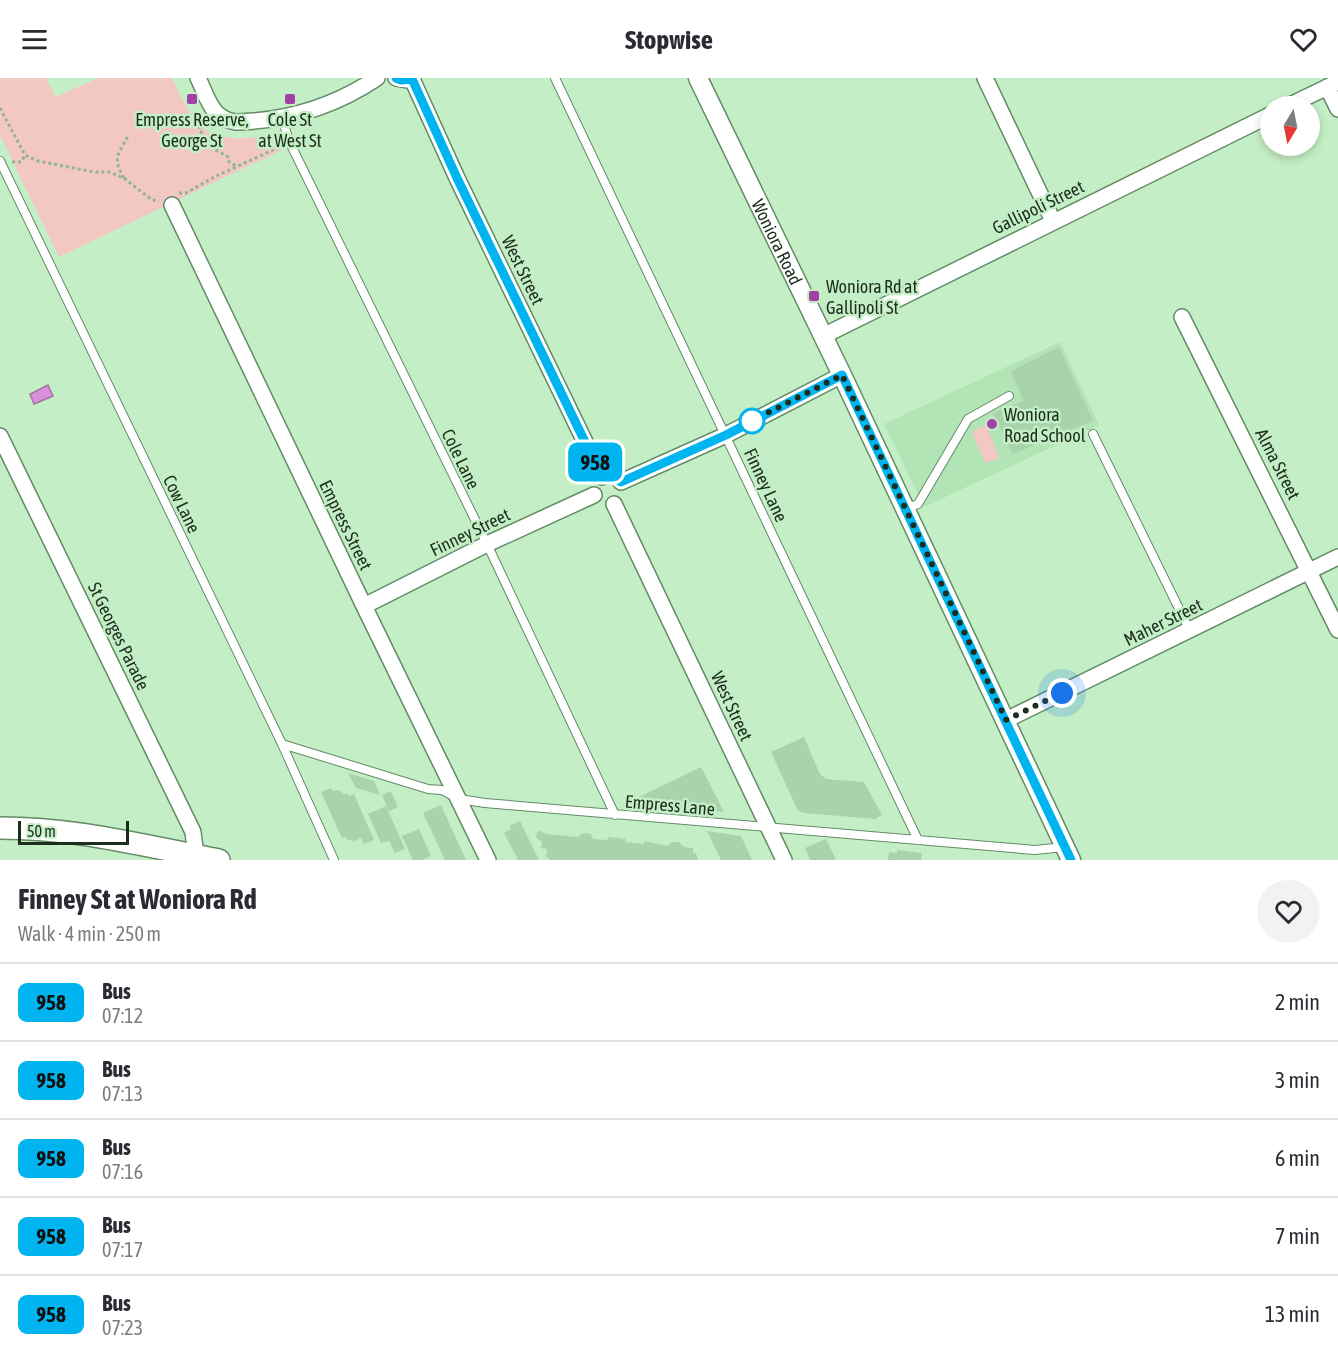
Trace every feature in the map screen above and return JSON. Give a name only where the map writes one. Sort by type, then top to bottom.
[{"type":"main road","points":[[0,828],[94,834],[219,860]]},
{"type":"street","points":[[198,78],[213,111],[225,120],[243,122],[311,111],[360,89],[376,78]]},
{"type":"street","points":[[396,78],[401,80],[412,78]]},
{"type":"street","name":"West Street","points":[[412,78],[457,178],[602,477]]},
{"type":"street","name":"Woniora Road","points":[[698,78],[906,509],[1068,853]]},
{"type":"street","points":[[985,78],[1053,221]]},
{"type":"street","points":[[1309,96],[1333,85],[1338,109]]},
{"type":"street","name":"Gallipoli Street","points":[[823,336],[1260,120]]},
{"type":"street","name":"Empress Street","points":[[170,199],[488,860]]},
{"type":"street","name":"Alma Street","points":[[1182,317],[1338,630]]},
{"type":"street","points":[[621,482],[726,435],[842,375]]},
{"type":"street","name":"St Georges Parade","points":[[0,436],[193,832],[196,856]]},
{"type":"street","points":[[612,476],[621,482],[623,492],[614,504],[603,504],[594,495],[594,485],[602,477],[612,476]]},
{"type":"street","name":"Finney Street","points":[[364,606],[487,544],[594,495]]},
{"type":"street","name":"West Street","points":[[614,504],[784,860]]},
{"type":"street","name":"Maher Street","points":[[1006,720],[1338,557]]},
{"type":"lane","name":"Finney Lane","points":[[555,78],[918,840]]},
{"type":"lane","name":"Cole Lane","points":[[281,116],[290,143],[487,544],[615,815]]},
{"type":"lane","name":"Cow Lane","points":[[1,164],[282,744],[334,860]]},
{"type":"lane","points":[[906,509],[918,504],[968,419],[1009,396]]},
{"type":"lane","points":[[1093,434],[1190,631]]},
{"type":"lane","name":"Empress Lane","points":[[282,744],[428,789],[442,790],[459,799],[485,803],[1068,853]]},
{"type":"path","points":[[0,108],[25,155],[38,161],[94,172],[110,172],[156,201],[186,193],[290,143]]},
{"type":"path","points":[[200,126],[199,130],[208,138],[213,148],[229,158],[232,165],[238,167]]},
{"type":"path","points":[[110,172],[116,165],[128,136]]},
{"type":"path","points":[[1,164],[21,162],[25,155]]},
{"type":"path","points":[[116,165],[124,179]]},
{"type":"shaded area","points":[[0,78],[46,78],[56,97],[98,78],[172,78],[195,120],[213,134],[235,138],[283,136],[288,147],[59,257],[0,135]]},
{"type":"shaded area","name":"Woniora Road School","points":[[1060,342],[1099,425],[924,507],[884,424]]},
{"type":"shaded area","points":[[48,385],[53,396],[34,404],[30,394]]},
{"type":"shaded area","points":[[986,424],[999,458],[985,463],[972,432]]},
{"type":"building","points":[[1059,347],[1093,421],[1013,454],[993,413],[1024,401],[1011,371]]},
{"type":"building","points":[[804,737],[820,774],[826,779],[864,782],[882,815],[875,819],[798,811],[771,752]]},
{"type":"building","points":[[701,767],[724,812],[634,806],[635,799]]},
{"type":"building","points":[[348,773],[374,781],[380,795],[356,788]]},
{"type":"building","points":[[331,788],[332,791],[339,790],[344,794],[348,793],[349,796],[354,794],[374,840],[364,844],[361,838],[353,842],[352,839],[348,841],[346,837],[342,838],[321,792]]},
{"type":"building","points":[[391,791],[398,807],[389,811],[382,795]]},
{"type":"building","points":[[441,805],[466,860],[445,860],[423,813]]},
{"type":"building","points":[[386,806],[405,849],[395,853],[389,841],[381,843],[368,814]]},
{"type":"building","points":[[520,821],[539,860],[518,860],[504,833],[511,829],[510,826]]},
{"type":"building","points":[[419,829],[431,856],[422,860],[413,860],[402,836]]},
{"type":"building","points":[[541,831],[546,834],[578,837],[586,833],[591,834],[593,839],[608,840],[608,837],[626,839],[625,842],[644,844],[644,841],[668,846],[672,842],[679,842],[684,847],[693,848],[693,853],[696,853],[698,860],[549,860],[546,857],[547,849],[541,848],[542,842],[536,838],[537,832]]},
{"type":"building","points":[[707,831],[741,836],[752,860],[721,860]]},
{"type":"building","points":[[826,839],[836,860],[810,860],[805,848]]},
{"type":"building","points":[[897,850],[922,853],[921,860],[888,860],[889,852],[897,853]]},
{"type":"bus line","name":"958","points":[[396,78],[412,79],[457,178],[602,477],[612,476],[621,482],[671,461],[842,375],[1071,860]]},
{"type":"place","name":"Empress Reserve, George St","points":[[192,99]]},
{"type":"place","name":"Cole St at West St","points":[[290,99]]},
{"type":"place","name":"Woniora Rd at Gallipoli St","points":[[814,296]]},
{"type":"place","name":"Woniora Road School","points":[[992,424]]},
{"type":"route","points":[[752,421],[746,424],[842,375],[1006,720],[1062,693]]}]
